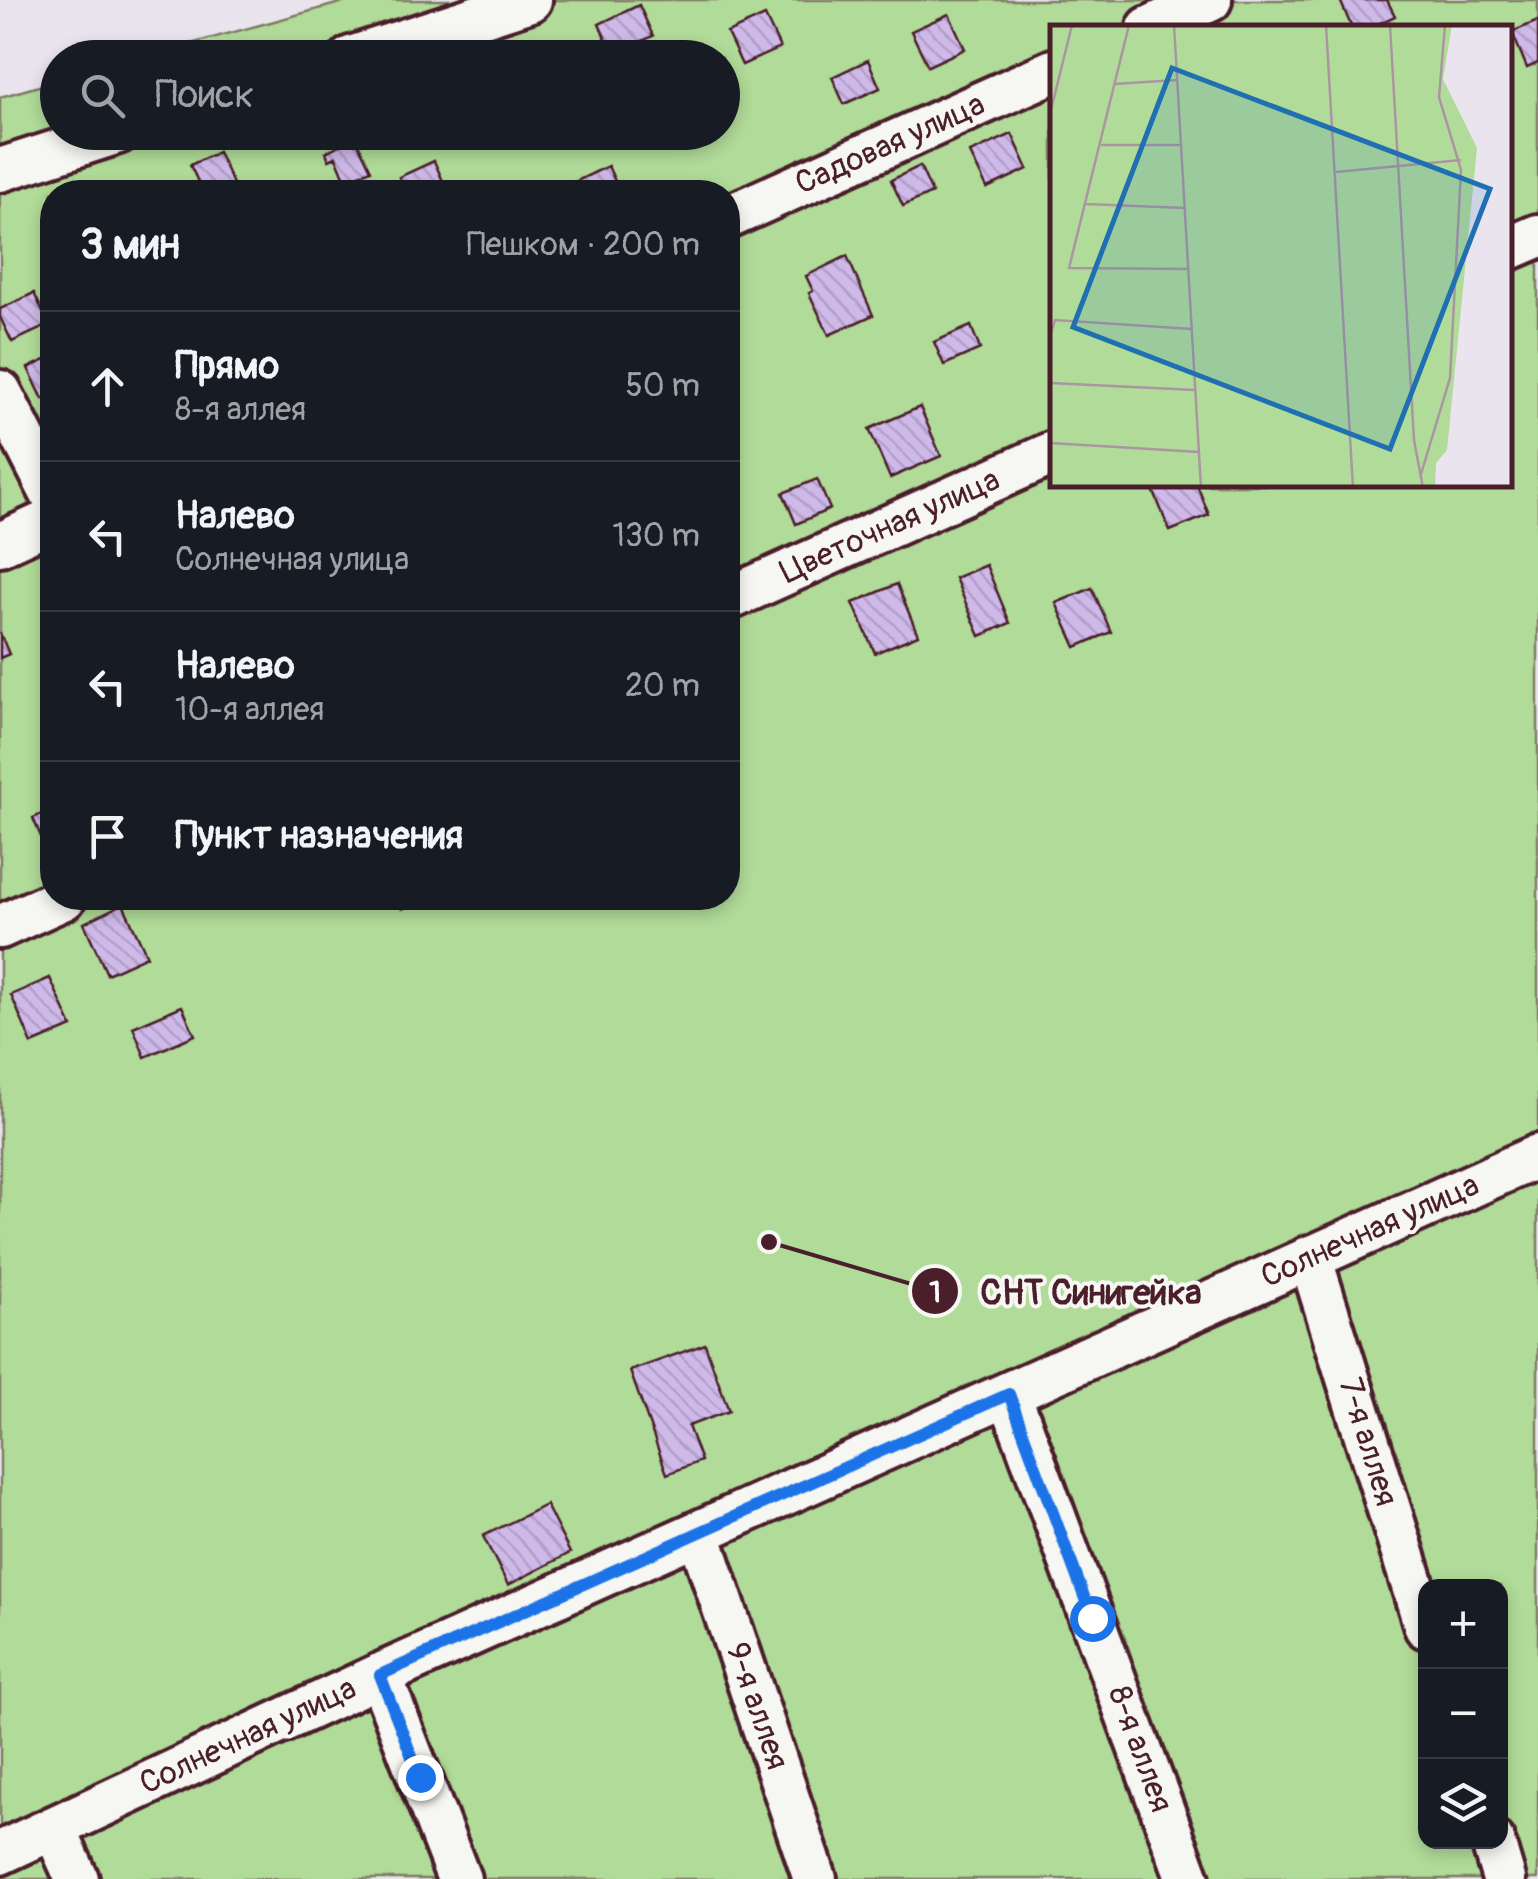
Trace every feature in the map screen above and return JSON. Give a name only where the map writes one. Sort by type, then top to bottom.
[{"type":"street","points":[[407,40],[530,0]]},
{"type":"street","points":[[1156,25],[1210,0]]},
{"type":"street","name":"Садовая улица","points":[[740,212],[1050,72]]},
{"type":"street","points":[[0,170],[62,150]]},
{"type":"street","points":[[1513,247],[1538,236]]},
{"type":"street","points":[[0,392],[40,470]]},
{"type":"street","name":"Цветочная улица","points":[[740,594],[1050,454]]},
{"type":"street","points":[[0,544],[40,526]]},
{"type":"street","points":[[0,927],[40,909]]},
{"type":"street","name":"Солнечная улица","points":[[0,1852],[380,1675],[1538,1156]]},
{"type":"street","name":"7-я аллея","points":[[1310,1258],[1418,1602]]},
{"type":"street","name":"8-я аллея","points":[[1009,1394],[1188,1879]]},
{"type":"street","name":"9-я аллея","points":[[698,1534],[815,1879]]},
{"type":"street","points":[[380,1675],[459,1879]]},
{"type":"street","points":[[54,1828],[78,1879]]},
{"type":"street","points":[[1494,1849],[1504,1879]]},
{"type":"green space","points":[[351,0],[1538,0],[1538,1879],[0,1879],[0,97],[40,86],[40,150],[740,150],[740,40],[205,40]]},
{"type":"building","points":[[1340,0],[1387,0],[1395,16],[1376,25],[1351,25]]},
{"type":"building","points":[[639,5],[653,36],[645,40],[606,40],[599,24]]},
{"type":"building","points":[[949,14],[965,49],[928,66],[911,31]]},
{"type":"building","points":[[765,16],[780,48],[742,65],[740,40],[730,40],[727,33]]},
{"type":"building","points":[[1538,21],[1538,63],[1527,68],[1513,32]]},
{"type":"building","points":[[868,60],[880,88],[844,104],[832,77]]},
{"type":"building","points":[[1012,134],[1028,169],[987,188],[970,153]]},
{"type":"building","points":[[361,150],[371,170],[346,180],[336,157],[329,160],[326,152]]},
{"type":"building","points":[[218,152],[231,180],[197,180],[190,165]]},
{"type":"building","points":[[434,161],[443,180],[400,180],[399,177]]},
{"type":"building","points":[[608,166],[614,180],[579,180]]},
{"type":"building","points":[[920,166],[932,193],[903,206],[891,180]]},
{"type":"building","points":[[847,256],[873,315],[829,335],[809,293],[813,291],[806,276]]},
{"type":"building","points":[[34,293],[40,306],[40,329],[12,342],[0,309]]},
{"type":"building","points":[[971,326],[980,349],[944,365],[934,342]]},
{"type":"building","points":[[40,362],[40,393],[28,368]]},
{"type":"building","points":[[920,407],[941,456],[890,478],[869,429]]},
{"type":"building","points":[[817,479],[830,509],[796,524],[783,493]]},
{"type":"building","points":[[1152,488],[1198,488],[1209,515],[1170,531]]},
{"type":"building","points":[[986,565],[1010,623],[980,636],[955,578]]},
{"type":"building","points":[[897,584],[918,635],[875,653],[853,603]]},
{"type":"building","points":[[1092,588],[1111,632],[1076,647],[1056,603]]},
{"type":"building","points":[[0,633],[9,654],[0,658]]},
{"type":"building","points":[[40,815],[40,834],[33,818]]},
{"type":"building","points":[[111,910],[126,910],[147,956],[107,974],[84,923]]},
{"type":"building","points":[[50,978],[72,1027],[32,1044],[11,995]]},
{"type":"building","points":[[182,1006],[195,1035],[145,1057],[133,1027]]},
{"type":"building","points":[[705,1344],[729,1411],[688,1426],[701,1461],[667,1474],[630,1371]]},
{"type":"building","points":[[546,1505],[570,1553],[508,1585],[483,1536]]},
{"type":"place","name":"СНТ Синигейка","points":[[769,1242]]},
{"type":"route","points":[[420,1777],[380,1675],[1009,1394],[1092,1618]]}]
